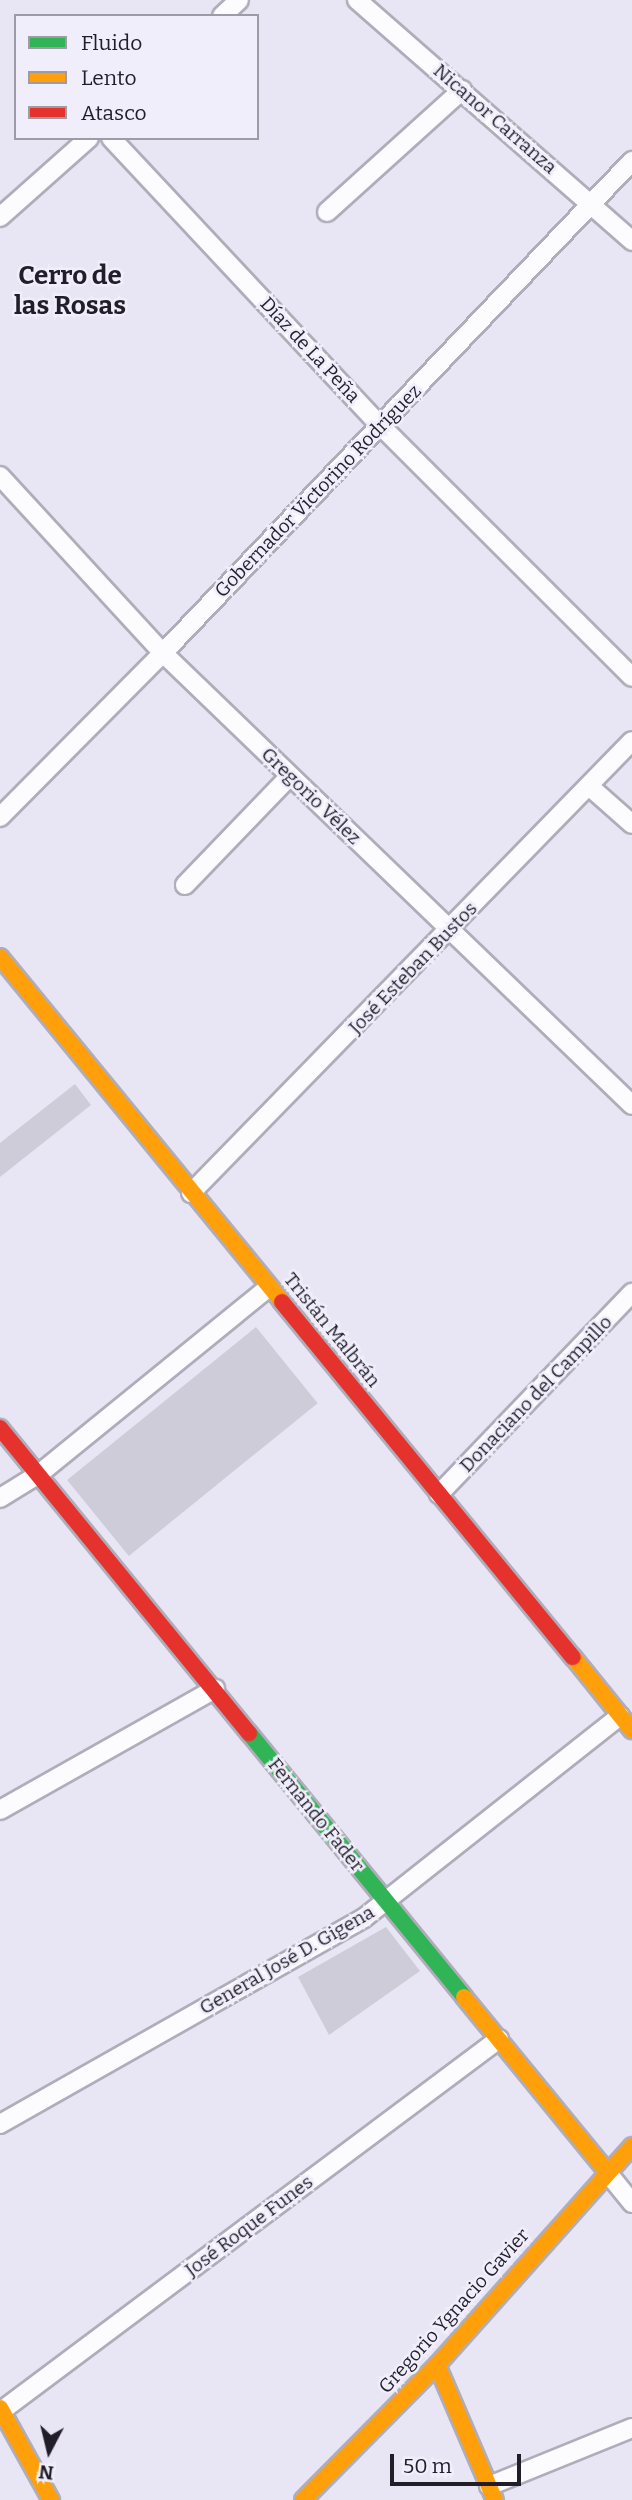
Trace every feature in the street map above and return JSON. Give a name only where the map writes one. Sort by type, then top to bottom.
[{"type":"main road","name":"Tristán Malbrán","points":[[0,957],[632,1730]]},
{"type":"main road","name":"Fernando Fader","points":[[0,1428],[607,2172]]},
{"type":"main road","name":"Gregorio Ygnacio Gavier","points":[[303,2500],[437,2365],[632,2146]]},
{"type":"main road","points":[[437,2365],[492,2493]]},
{"type":"main road","points":[[1,2410],[51,2500]]},
{"type":"street","points":[[224,14],[239,0]]},
{"type":"street","name":"Nicanor Carranza","points":[[357,0],[592,203],[632,241]]},
{"type":"street","points":[[327,212],[462,90]]},
{"type":"street","points":[[0,217],[87,140]]},
{"type":"street","name":"Díaz de La Peña","points":[[113,140],[380,425],[632,677]]},
{"type":"street","name":"Gobernador Victorino Rodríguez","points":[[0,817],[163,653],[632,161]]},
{"type":"street","name":"Gregorio Vélez","points":[[0,476],[163,653],[632,1105]]},
{"type":"street","name":"José Esteban Bustos","points":[[191,1193],[632,741]]},
{"type":"street","points":[[185,885],[290,776]]},
{"type":"street","points":[[589,786],[632,824]]},
{"type":"street","points":[[0,1498],[39,1474],[269,1287]]},
{"type":"street","name":"Donaciano del Campillo","points":[[439,1494],[632,1293]]},
{"type":"street","points":[[0,1810],[215,1689]]},
{"type":"street","name":"General José D. Gigena","points":[[0,2124],[386,1901],[620,1716]]},
{"type":"street","name":"José Roque Funes","points":[[1,2410],[499,2039]]},
{"type":"street","name":"Fernando Fader","points":[[607,2172],[632,2203]]},
{"type":"street","points":[[492,2493],[632,2427]]},
{"type":"building","points":[[75,1084],[91,1105],[0,1177],[0,1143]]},
{"type":"building","points":[[256,1327],[318,1403],[129,1556],[67,1480]]},
{"type":"building","points":[[386,1927],[420,1971],[329,2035],[298,1977]]},
{"type":"traffic: fast","points":[[249,1733],[464,1997]]},
{"type":"traffic: slow","points":[[0,957],[282,1302]]},
{"type":"traffic: slow","points":[[573,1657],[632,1730]]},
{"type":"traffic: slow","points":[[464,1997],[607,2172]]},
{"type":"traffic: slow","points":[[303,2500],[437,2365],[632,2146]]},
{"type":"traffic: slow","points":[[437,2365],[495,2500]]},
{"type":"traffic: slow","points":[[0,2408],[51,2500]]},
{"type":"traffic: jam","points":[[282,1302],[573,1657]]},
{"type":"traffic: jam","points":[[0,1428],[249,1733]]},
{"type":"district","name":"Cerro de las Rosas","points":[[70,291]]}]
